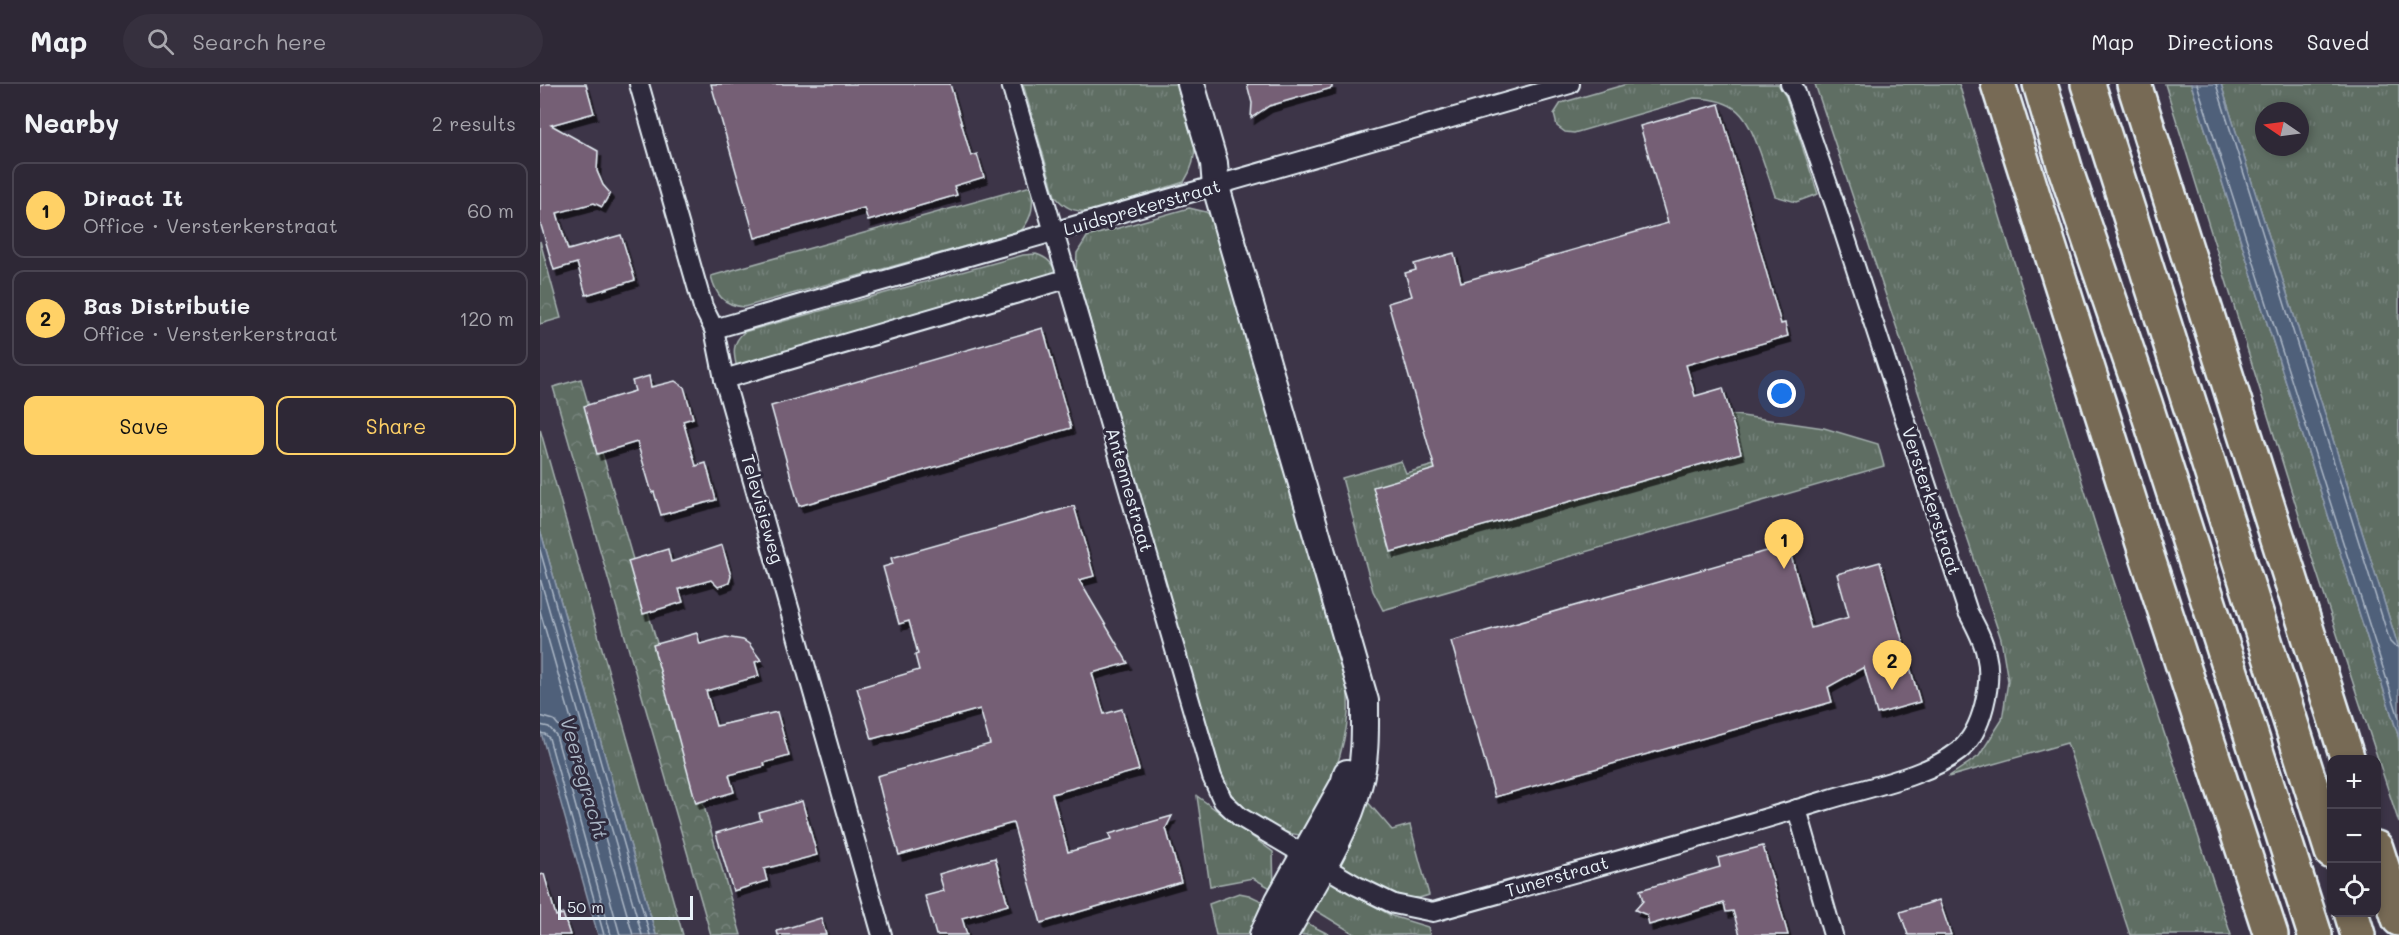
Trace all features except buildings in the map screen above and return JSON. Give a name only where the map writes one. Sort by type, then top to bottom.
[{"type":"highway","points":[[1998,84],[2147,556],[2271,935]]},
{"type":"highway","points":[[2040,84],[2066,171],[2149,414],[2316,935]]},
{"type":"highway","points":[[2088,84],[2327,839]]},
{"type":"highway","points":[[2134,84],[2347,755]]},
{"type":"highway","points":[[2381,863],[2399,919]]},
{"type":"highway","points":[[2353,917],[2358,935]]},
{"type":"street","name":"Televisieweg","points":[[639,84],[703,307],[714,329],[724,379],[882,935]]},
{"type":"street","name":"Antennestraat","points":[[1011,84],[1052,233],[1212,777],[1223,801],[1240,817],[1314,861]]},
{"type":"street","points":[[1191,84],[1214,163],[1216,187],[1282,409],[1351,657],[1357,709],[1354,746],[1344,784],[1284,935]]},
{"type":"street","name":"Luidsprekerstraat","points":[[714,329],[1570,84]]},
{"type":"street","name":"Versterkerstraat","points":[[1790,84],[1795,90],[1835,205],[1968,612],[1979,633],[1986,654],[1989,674],[1985,703],[1976,728],[1960,750],[1935,765],[1797,809]]},
{"type":"street","points":[[724,379],[1066,279]]},
{"type":"street","points":[[1797,809],[1833,935]]},
{"type":"street","name":"Tunerstraat","points":[[1314,861],[1394,904],[1433,912],[1797,809]]},
{"type":"street","points":[[1263,935],[1279,900],[1314,861]]},
{"type":"green space","points":[[1023,84],[1179,84],[1194,134],[1194,158],[1191,170],[1184,182],[1089,212],[1073,210],[1055,196]]},
{"type":"green space","points":[[1627,84],[1778,84],[1786,97],[1818,194],[1796,202],[1775,196],[1760,152],[1744,118],[1730,106],[1709,99],[1694,98],[1574,133],[1565,132],[1557,126],[1554,114],[1561,103]]},
{"type":"green space","points":[[1815,84],[1959,84],[2097,530],[2231,935],[2130,935],[2067,743],[1948,777],[1979,756],[2002,720],[2008,681],[2001,639]]},
{"type":"green space","points":[[2165,84],[2191,84],[2399,738],[2399,823],[2381,768],[2381,755],[2377,755],[2315,567]]},
{"type":"green space","points":[[2221,84],[2399,84],[2399,649]]},
{"type":"green space","points":[[1031,186],[1032,210],[1021,231],[744,307],[731,304],[722,298],[715,289],[711,276]]},
{"type":"green space","points":[[1189,208],[1206,212],[1215,219],[1347,676],[1348,714],[1338,761],[1318,811],[1300,835],[1288,833],[1266,823],[1246,809],[1221,782],[1076,271],[1077,253],[1087,237]]},
{"type":"green space","points":[[540,241],[561,318],[540,324]]},
{"type":"green space","points":[[1036,254],[1049,261],[1057,274],[737,368],[735,348],[737,340],[744,332],[1023,255]]},
{"type":"green space","points":[[581,379],[741,935],[711,935],[553,387]]},
{"type":"green space","points":[[1634,408],[1694,409],[1824,428],[1878,444],[1884,466],[1383,610],[1373,591],[1342,478],[1401,461],[1406,473]]},
{"type":"green space","points":[[540,429],[683,935],[656,935],[540,529]]},
{"type":"green space","points":[[1197,796],[1273,852],[1274,890],[1253,878],[1210,886]]},
{"type":"green space","points":[[1366,800],[1392,830],[1410,825],[1429,895],[1405,898],[1382,891],[1341,865],[1340,853]]},
{"type":"green space","points":[[1329,880],[1392,916],[1428,927],[1430,935],[1356,935],[1307,905]]},
{"type":"green space","points":[[1239,893],[1268,904],[1254,935],[1216,935],[1209,904]]},
{"type":"green space","points":[[1299,919],[1330,935],[1290,935]]},
{"type":"water","points":[[2191,84],[2221,84],[2399,649],[2399,738]]},
{"type":"water","name":"Veeregracht","points":[[540,529],[656,935],[598,935],[540,729]]},
{"type":"place","name":"Diract It","points":[[1784,569]]},
{"type":"place","name":"Bas Distributie","points":[[1892,690]]}]
